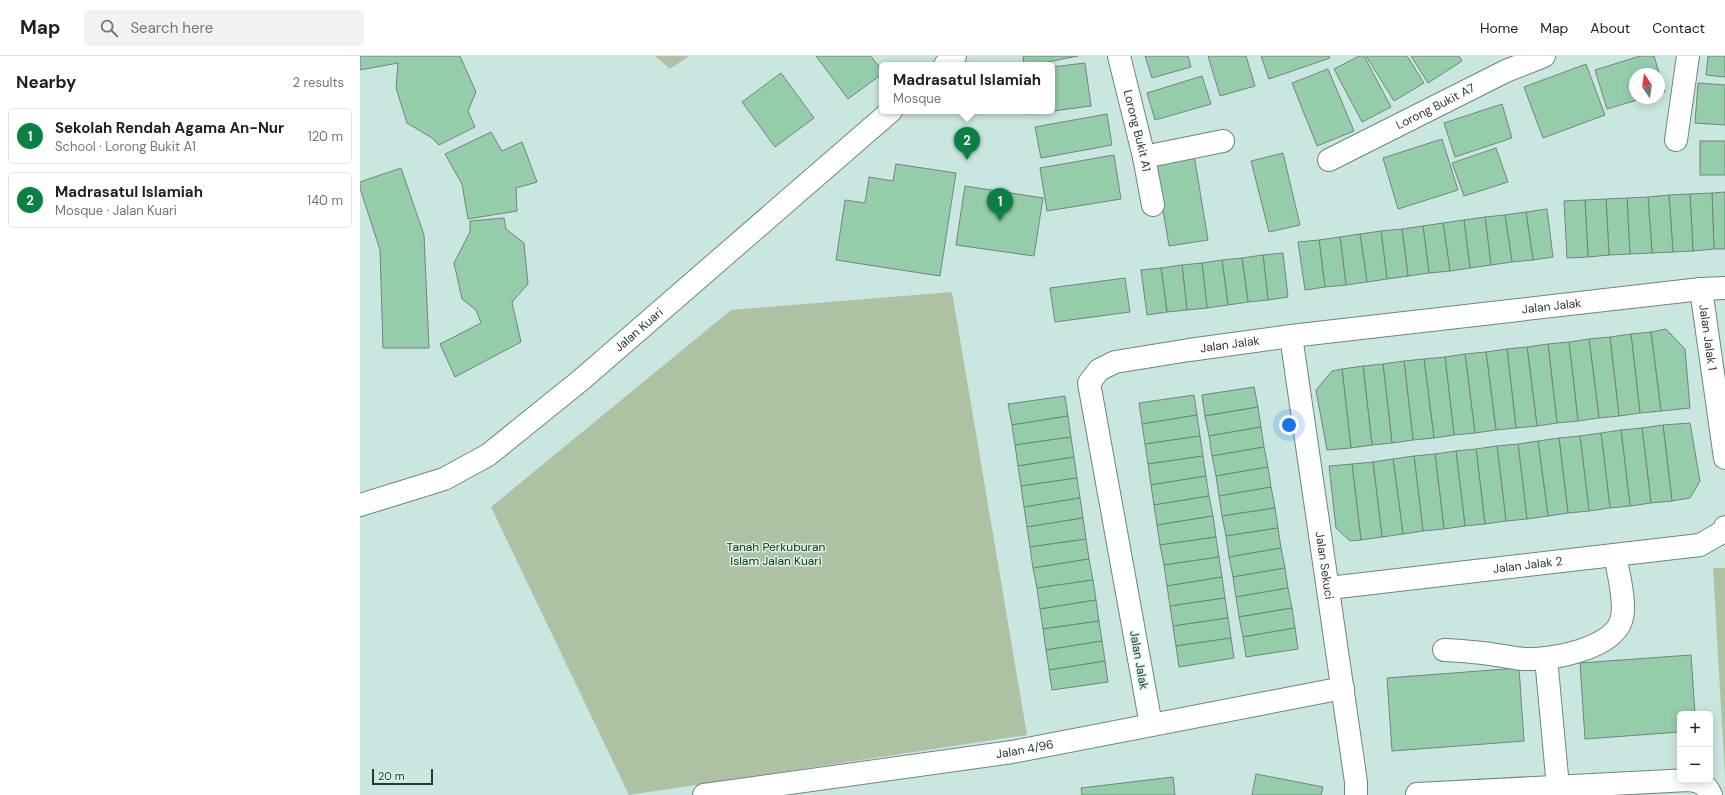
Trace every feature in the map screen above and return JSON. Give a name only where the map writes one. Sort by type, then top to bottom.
[{"type":"street","name":"Lorong Bukit A1","points":[[1119,56],[1144,157],[1153,206]]},
{"type":"street","name":"Lorong Bukit A7","points":[[1329,160],[1506,71],[1544,56]]},
{"type":"street","points":[[1676,140],[1688,56]]},
{"type":"street","name":"Jalan Kuari","points":[[360,505],[444,479],[488,455],[581,380],[888,114]]},
{"type":"street","points":[[1144,157],[1223,141]]},
{"type":"street","name":"Jalan Jalak","points":[[1151,725],[1089,383],[1099,370],[1115,362],[1291,336],[1701,289],[1725,288]]},
{"type":"street","name":"Jalan Jalak 1","points":[[1701,289],[1725,458]]},
{"type":"street","name":"Jalan Sekuci","points":[[1291,336],[1329,588],[1356,782],[1356,795]]},
{"type":"street","name":"Jalan Jalak 2","points":[[1329,588],[1700,545],[1724,529]]},
{"type":"street","points":[[1444,650],[1526,659],[1546,658],[1590,648],[1615,631],[1621,622],[1623,612],[1615,555]]},
{"type":"street","points":[[1546,658],[1558,787]]},
{"type":"street","name":"Jalan 4/96","points":[[704,795],[1012,752],[1343,688]]},
{"type":"street","points":[[1417,794],[1536,791],[1558,787],[1690,780],[1701,782],[1706,785],[1711,795]]},
{"type":"green space","points":[[655,56],[689,56],[670,69]]},
{"type":"green space","name":"Tanah Perkuburan Islam Jalan Kuari","points":[[952,292],[1027,735],[629,795],[491,507],[731,310]]},
{"type":"green space","points":[[1713,568],[1725,568],[1725,777]]},
{"type":"building","points":[[360,56],[460,56],[476,92],[468,111],[475,127],[439,145],[432,138],[407,123],[396,88],[398,63],[360,70]]},
{"type":"building","points":[[816,56],[871,56],[879,67],[879,76],[848,99]]},
{"type":"building","points":[[1023,56],[1078,56],[1047,62],[1024,62]]},
{"type":"building","points":[[1145,56],[1188,56],[1191,67],[1152,78]]},
{"type":"building","points":[[1208,56],[1246,56],[1255,86],[1220,96]]},
{"type":"building","points":[[1261,56],[1329,56],[1330,58],[1269,79]]},
{"type":"building","points":[[1359,56],[1364,56],[1391,107],[1362,122],[1334,69]]},
{"type":"building","points":[[1366,56],[1407,56],[1424,83],[1394,101]]},
{"type":"building","points":[[1411,56],[1459,56],[1462,61],[1428,83]]},
{"type":"building","points":[[1640,56],[1654,56],[1658,68],[1629,68],[1629,102],[1607,109],[1595,70]]},
{"type":"building","points":[[1708,56],[1725,56],[1725,77],[1706,75]]},
{"type":"building","points":[[1085,63],[1091,106],[1055,111],[1055,67]]},
{"type":"building","points":[[1586,64],[1605,115],[1543,138],[1524,87]]},
{"type":"building","points":[[1328,69],[1354,131],[1317,146],[1292,83]]},
{"type":"building","points":[[781,73],[814,118],[775,147],[742,102]]},
{"type":"building","points":[[1202,76],[1211,104],[1155,120],[1147,93]]},
{"type":"building","points":[[1698,83],[1725,85],[1725,125],[1695,123]]},
{"type":"building","points":[[1502,104],[1512,138],[1455,157],[1444,123]]},
{"type":"building","points":[[1107,114],[1112,145],[1041,158],[1035,127]]},
{"type":"building","points":[[491,132],[502,151],[522,142],[537,182],[516,188],[517,211],[468,219],[462,184],[445,154]]},
{"type":"building","points":[[1442,139],[1458,190],[1398,209],[1383,158]]},
{"type":"building","points":[[1700,141],[1725,141],[1725,175],[1700,175]]},
{"type":"building","points":[[1496,148],[1508,182],[1464,196],[1452,163]]},
{"type":"building","points":[[1283,153],[1300,225],[1269,232],[1251,161]]},
{"type":"building","points":[[1114,155],[1121,199],[1047,211],[1040,168]]},
{"type":"building","points":[[1194,155],[1208,240],[1169,246],[1155,162]]},
{"type":"building","points":[[896,164],[956,173],[940,276],[836,260],[845,200],[865,203],[869,177],[893,181]]},
{"type":"building","points":[[401,168],[424,235],[429,348],[383,348],[380,250],[360,188],[360,182]]},
{"type":"building","points":[[965,186],[1043,198],[1034,256],[956,245]]},
{"type":"building","points":[[1725,192],[1725,249],[1714,249],[1712,193]]},
{"type":"building","points":[[1712,193],[1714,249],[1693,251],[1690,194]]},
{"type":"building","points":[[1690,194],[1693,251],[1673,252],[1669,195]]},
{"type":"building","points":[[1669,195],[1673,252],[1652,253],[1648,197]]},
{"type":"building","points":[[1648,197],[1652,253],[1630,254],[1627,198]]},
{"type":"building","points":[[1627,198],[1630,254],[1609,255],[1606,199]]},
{"type":"building","points":[[1606,199],[1609,255],[1588,257],[1585,200]]},
{"type":"building","points":[[1585,200],[1588,257],[1567,258],[1564,201]]},
{"type":"building","points":[[1547,209],[1553,257],[1533,260],[1526,212]]},
{"type":"building","points":[[1526,212],[1533,260],[1512,262],[1505,215]]},
{"type":"building","points":[[1505,215],[1512,262],[1491,265],[1485,217]]},
{"type":"building","points":[[1485,217],[1491,265],[1470,268],[1464,220]]},
{"type":"building","points":[[504,218],[506,229],[524,243],[528,284],[512,302],[521,342],[455,377],[440,344],[481,323],[476,310],[462,299],[454,263],[470,232],[470,221]]},
{"type":"building","points":[[1464,220],[1470,268],[1450,271],[1443,223]]},
{"type":"building","points":[[1443,223],[1450,271],[1429,273],[1423,226]]},
{"type":"building","points":[[1423,226],[1429,273],[1408,276],[1402,229]]},
{"type":"building","points":[[1402,229],[1408,276],[1387,279],[1381,231]]},
{"type":"building","points":[[1381,231],[1387,279],[1367,282],[1360,234]]},
{"type":"building","points":[[1360,234],[1367,282],[1346,285],[1340,237]]},
{"type":"building","points":[[1340,237],[1346,285],[1325,287],[1319,240]]},
{"type":"building","points":[[1319,240],[1325,287],[1305,290],[1298,242]]},
{"type":"building","points":[[1283,253],[1288,297],[1268,300],[1263,255]]},
{"type":"building","points":[[1263,255],[1268,300],[1248,302],[1242,258]]},
{"type":"building","points":[[1242,258],[1248,302],[1228,305],[1222,260]]},
{"type":"building","points":[[1222,260],[1228,305],[1207,308],[1202,263]]},
{"type":"building","points":[[1202,263],[1207,308],[1187,310],[1182,265]]},
{"type":"building","points":[[1182,265],[1187,310],[1167,312],[1161,268]]},
{"type":"building","points":[[1161,268],[1167,312],[1147,315],[1141,270]]},
{"type":"building","points":[[1125,278],[1130,312],[1055,322],[1050,288]]},
{"type":"building","points":[[1666,329],[1685,349],[1690,408],[1661,411],[1651,332]]},
{"type":"building","points":[[1651,332],[1661,411],[1640,413],[1631,334]]},
{"type":"building","points":[[1631,334],[1640,413],[1619,416],[1610,337]]},
{"type":"building","points":[[1610,337],[1619,416],[1599,418],[1589,339]]},
{"type":"building","points":[[1589,339],[1599,418],[1578,421],[1569,342]]},
{"type":"building","points":[[1569,342],[1578,421],[1557,423],[1548,344]]},
{"type":"building","points":[[1548,344],[1557,423],[1537,426],[1527,347]]},
{"type":"building","points":[[1527,347],[1537,426],[1516,428],[1507,349]]},
{"type":"building","points":[[1507,349],[1516,428],[1496,430],[1486,352]]},
{"type":"building","points":[[1486,352],[1496,430],[1475,433],[1465,354]]},
{"type":"building","points":[[1465,354],[1475,433],[1454,435],[1445,357]]},
{"type":"building","points":[[1445,357],[1454,435],[1434,438],[1424,359]]},
{"type":"building","points":[[1424,359],[1434,438],[1413,440],[1404,361]]},
{"type":"building","points":[[1404,361],[1413,440],[1392,443],[1383,364]]},
{"type":"building","points":[[1383,364],[1392,443],[1372,445],[1363,366]]},
{"type":"building","points":[[1363,366],[1372,445],[1351,448],[1342,369]]},
{"type":"building","points":[[1342,369],[1351,448],[1327,450],[1316,390],[1332,371]]},
{"type":"building","points":[[1254,387],[1258,407],[1205,416],[1202,395]]},
{"type":"building","points":[[1194,395],[1197,415],[1142,424],[1139,403]]},
{"type":"building","points":[[1065,396],[1068,416],[1012,425],[1008,404]]},
{"type":"building","points":[[1258,407],[1261,427],[1209,436],[1205,416]]},
{"type":"building","points":[[1197,415],[1200,436],[1145,444],[1142,424]]},
{"type":"building","points":[[1068,416],[1071,437],[1015,445],[1012,425]]},
{"type":"building","points":[[1690,423],[1700,481],[1690,498],[1672,501],[1663,425]]},
{"type":"building","points":[[1663,425],[1672,501],[1651,503],[1642,428]]},
{"type":"building","points":[[1261,427],[1264,447],[1212,456],[1209,436]]},
{"type":"building","points":[[1642,428],[1651,503],[1630,506],[1621,430]]},
{"type":"building","points":[[1621,430],[1630,506],[1610,508],[1601,433]]},
{"type":"building","points":[[1601,433],[1610,508],[1589,511],[1580,436]]},
{"type":"building","points":[[1200,436],[1203,456],[1148,464],[1145,444]]},
{"type":"building","points":[[1580,436],[1589,511],[1568,513],[1559,438]]},
{"type":"building","points":[[1071,437],[1074,457],[1018,466],[1015,445]]},
{"type":"building","points":[[1559,438],[1568,513],[1548,516],[1538,441]]},
{"type":"building","points":[[1538,441],[1548,516],[1527,519],[1518,444]]},
{"type":"building","points":[[1518,444],[1527,519],[1506,521],[1497,446]]},
{"type":"building","points":[[1497,446],[1506,521],[1485,524],[1476,449]]},
{"type":"building","points":[[1264,447],[1268,467],[1216,476],[1212,456]]},
{"type":"building","points":[[1476,449],[1485,524],[1465,526],[1456,451]]},
{"type":"building","points":[[1456,451],[1465,526],[1444,529],[1435,454]]},
{"type":"building","points":[[1435,454],[1444,529],[1423,531],[1414,456]]},
{"type":"building","points":[[1203,456],[1206,476],[1151,485],[1148,464]]},
{"type":"building","points":[[1414,456],[1423,531],[1403,534],[1393,459]]},
{"type":"building","points":[[1074,457],[1077,478],[1021,486],[1018,466]]},
{"type":"building","points":[[1393,459],[1403,534],[1382,537],[1373,462]]},
{"type":"building","points":[[1373,462],[1382,537],[1361,540],[1352,464]]},
{"type":"building","points":[[1352,464],[1361,540],[1350,541],[1336,528],[1329,466]]},
{"type":"building","points":[[1268,467],[1271,487],[1219,496],[1216,476]]},
{"type":"building","points":[[1206,476],[1209,496],[1154,505],[1151,485]]},
{"type":"building","points":[[1077,478],[1080,498],[1024,507],[1021,486]]},
{"type":"building","points":[[1271,487],[1275,508],[1222,516],[1219,496]]},
{"type":"building","points":[[1209,496],[1213,516],[1157,525],[1154,505]]},
{"type":"building","points":[[1080,498],[1083,518],[1027,527],[1024,507]]},
{"type":"building","points":[[1275,508],[1278,528],[1226,536],[1222,516]]},
{"type":"building","points":[[1213,516],[1216,537],[1160,545],[1157,525]]},
{"type":"building","points":[[1083,518],[1086,539],[1030,547],[1027,527]]},
{"type":"building","points":[[1278,528],[1281,548],[1229,557],[1226,536]]},
{"type":"building","points":[[1216,537],[1219,557],[1164,565],[1160,545]]},
{"type":"building","points":[[1086,539],[1089,559],[1033,568],[1030,547]]},
{"type":"building","points":[[1281,548],[1285,568],[1233,577],[1229,557]]},
{"type":"building","points":[[1219,557],[1222,577],[1167,586],[1164,565]]},
{"type":"building","points":[[1089,559],[1093,580],[1037,588],[1033,568]]},
{"type":"building","points":[[1285,568],[1288,588],[1236,597],[1233,577]]},
{"type":"building","points":[[1222,577],[1225,598],[1170,606],[1167,586]]},
{"type":"building","points":[[1093,580],[1096,600],[1040,609],[1037,588]]},
{"type":"building","points":[[1288,588],[1292,608],[1239,617],[1236,597]]},
{"type":"building","points":[[1225,598],[1228,618],[1173,626],[1170,606]]},
{"type":"building","points":[[1096,600],[1099,621],[1043,629],[1040,609]]},
{"type":"building","points":[[1292,608],[1295,628],[1243,637],[1239,617]]},
{"type":"building","points":[[1228,618],[1231,638],[1176,646],[1173,626]]},
{"type":"building","points":[[1099,621],[1102,641],[1046,650],[1043,629]]},
{"type":"building","points":[[1295,628],[1298,649],[1246,657],[1243,637]]},
{"type":"building","points":[[1231,638],[1234,658],[1179,667],[1176,646]]},
{"type":"building","points":[[1102,641],[1105,661],[1049,670],[1046,650]]},
{"type":"building","points":[[1691,655],[1695,711],[1677,711],[1677,732],[1585,739],[1580,663]]},
{"type":"building","points":[[1105,661],[1108,682],[1052,690],[1049,670]]},
{"type":"building","points":[[1519,668],[1524,741],[1392,751],[1387,678]]},
{"type":"building","points":[[1256,774],[1323,787],[1321,795],[1252,795]]},
{"type":"building","points":[[1173,777],[1175,795],[1082,795],[1081,788]]},
{"type":"place","name":"Madrasatul Islamiah","points":[[967,160]]},
{"type":"place","name":"Sekolah Rendah Agama An-Nur","points":[[1000,221]]}]
